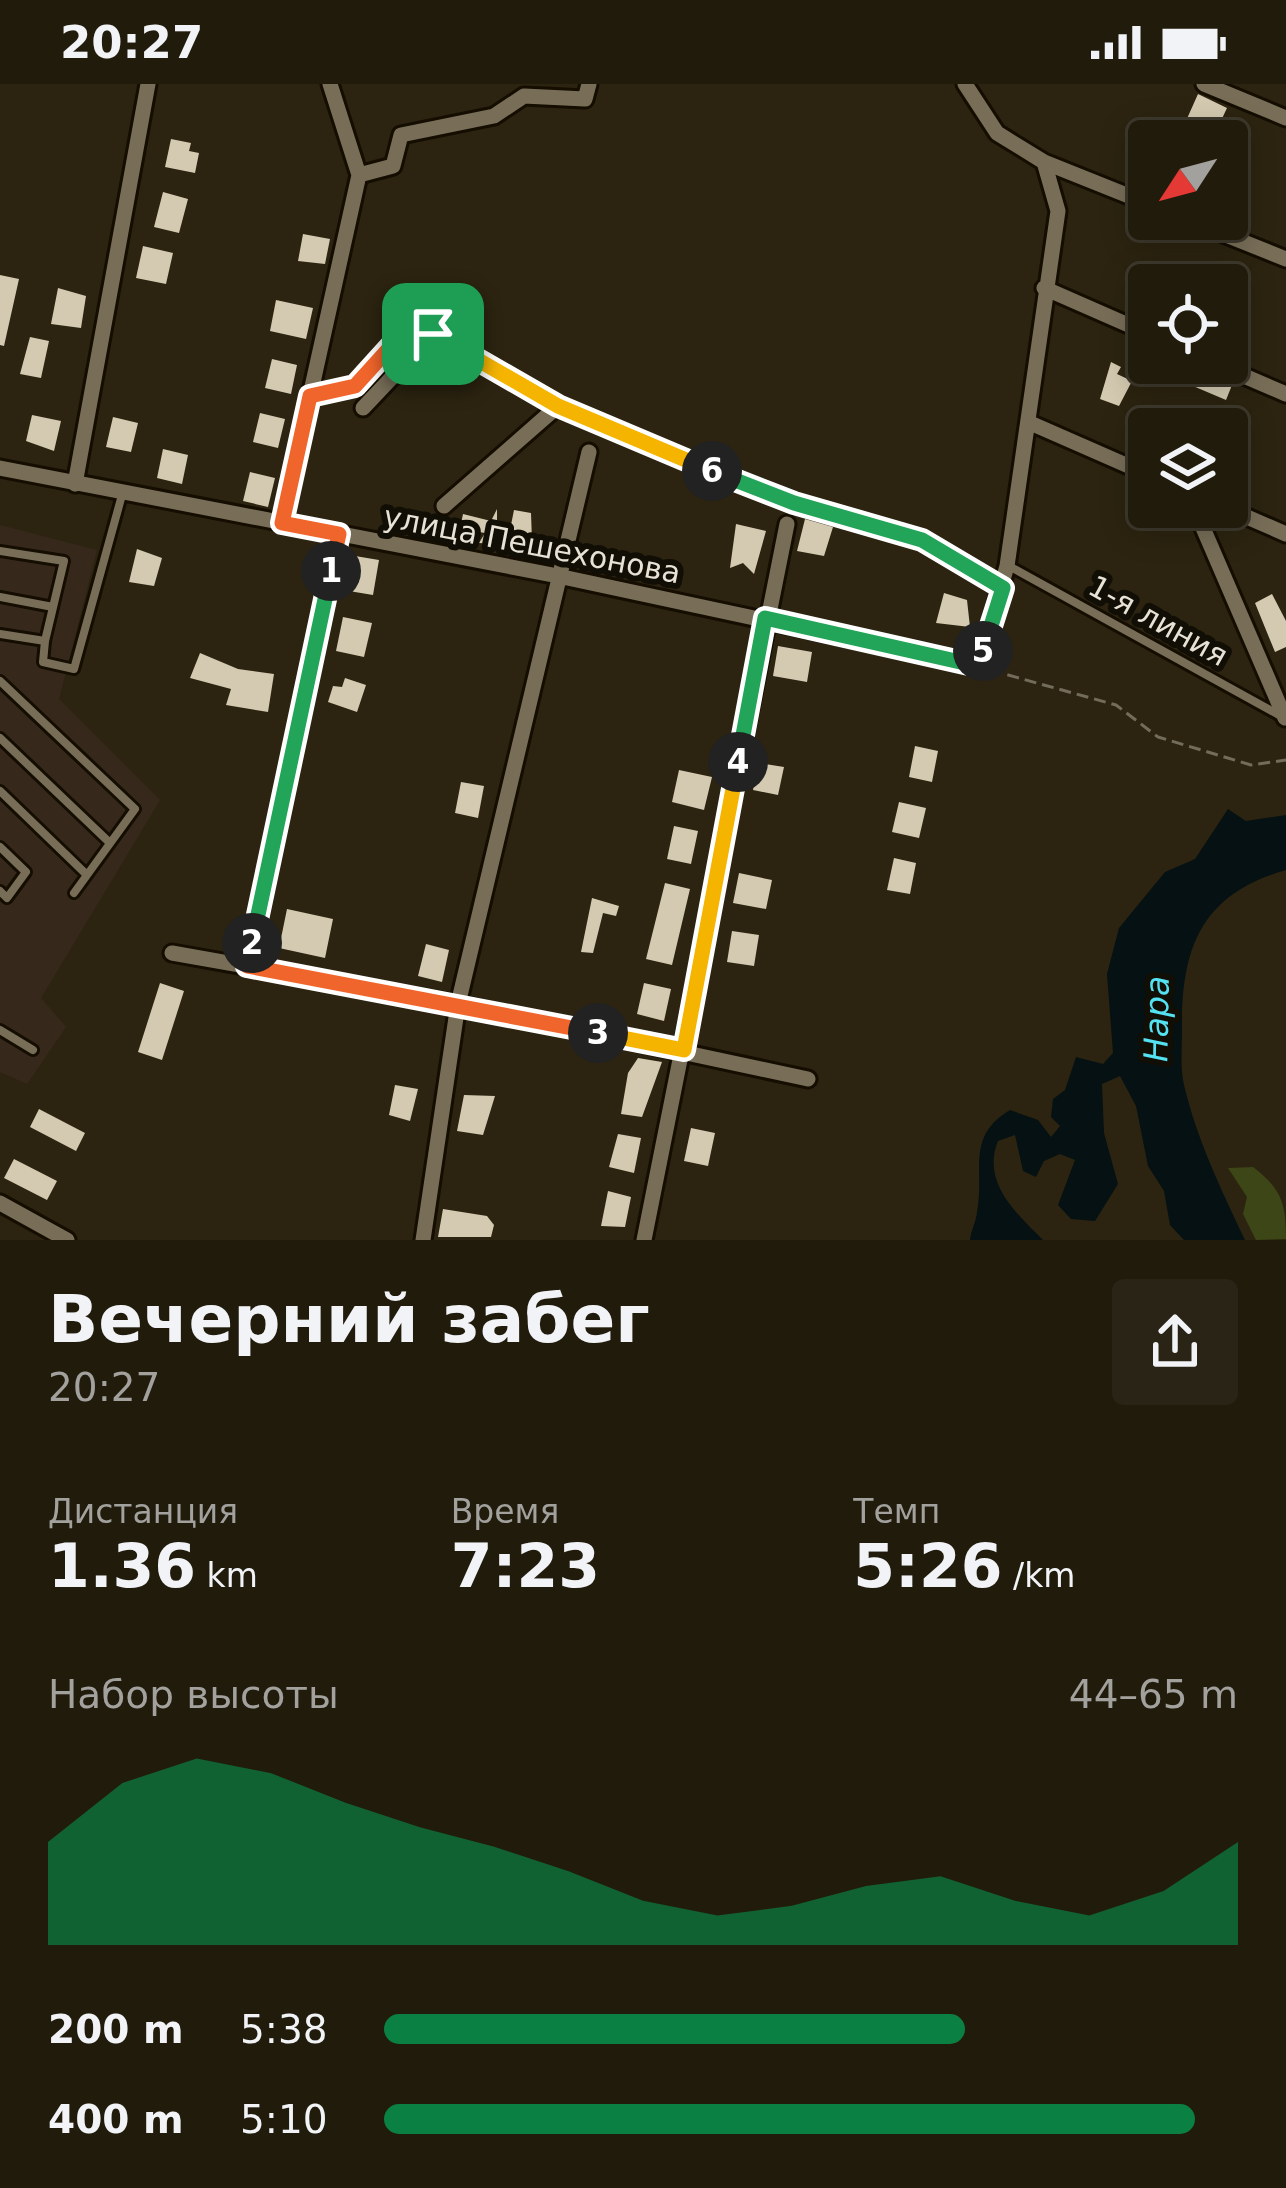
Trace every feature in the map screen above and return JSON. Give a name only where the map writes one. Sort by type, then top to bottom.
[{"type":"street","points":[[75,484],[148,84]]},
{"type":"street","points":[[282,523],[359,176],[330,84]]},
{"type":"street","points":[[359,176],[393,166],[401,135],[494,116],[524,96],[585,99],[589,84]]},
{"type":"street","points":[[965,84],[997,133],[1044,162],[1128,196]]},
{"type":"street","points":[[1204,84],[1286,118]]},
{"type":"street","points":[[978,666],[1007,566],[1058,211],[1044,162]]},
{"type":"street","points":[[1238,240],[1286,259]]},
{"type":"street","points":[[1044,288],[1128,325]]},
{"type":"street","points":[[310,396],[355,386],[413,322],[558,406],[794,503],[922,540],[1003,588]]},
{"type":"street","points":[[364,408],[433,334]]},
{"type":"street","points":[[1248,378],[1286,394]]},
{"type":"street","points":[[444,506],[558,406]]},
{"type":"street","points":[[1028,422],[1128,466]]},
{"type":"street","points":[[423,1240],[458,1004],[590,452]]},
{"type":"street","name":"улица Пешехонова","points":[[0,468],[558,576],[978,666]]},
{"type":"street","points":[[1248,517],[1286,534]]},
{"type":"street","points":[[644,1240],[787,524]]},
{"type":"street","points":[[1203,528],[1285,718]]},
{"type":"street","points":[[247,966],[339,534]]},
{"type":"street","points":[[172,952],[458,1004],[808,1079]]},
{"type":"street","points":[[0,1203],[67,1240]]},
{"type":"lane","points":[[0,551],[64,561],[43,662],[74,669],[122,495]]},
{"type":"lane","name":"1-я линия","points":[[1007,566],[1285,718]]},
{"type":"lane","points":[[0,597],[53,607]]},
{"type":"lane","points":[[0,634],[45,641]]},
{"type":"lane","points":[[0,681],[135,809],[74,893]]},
{"type":"lane","points":[[0,738],[110,843]]},
{"type":"lane","points":[[0,791],[87,874]]},
{"type":"lane","points":[[0,847],[26,872],[7,898],[0,891]]},
{"type":"lane","points":[[0,1030],[33,1050]]},
{"type":"path","points":[[978,666],[1115,705],[1158,737],[1251,765],[1286,760]]},
{"type":"shaded area","points":[[0,525],[97,550],[59,699],[160,800],[41,998],[66,1027],[27,1084],[0,1072]]},
{"type":"green space","points":[[1253,1167],[1280,1198],[1286,1239],[1256,1240],[1243,1214],[1247,1197],[1228,1168]]},
{"type":"water","name":"Нара","points":[[1228,809],[1246,821],[1286,815],[1286,870],[1257,880],[1215,910],[1192,950],[1183,1001],[1182,1058],[1189,1105],[1245,1240],[1184,1240],[1170,1225],[1164,1191],[1148,1166],[1136,1106],[1120,1076],[1102,1084],[1104,1133],[1118,1184],[1095,1221],[1071,1219],[1058,1205],[1075,1160],[1060,1154],[1044,1161],[1036,1177],[1023,1171],[1015,1135],[998,1141],[994,1171],[1004,1196],[1043,1240],[970,1240],[987,1131],[1010,1110],[1038,1120],[1051,1137],[1060,1126],[1051,1117],[1053,1099],[1065,1090],[1076,1057],[1103,1064],[1113,1053],[1107,974],[1119,928],[1165,872],[1195,859]]},
{"type":"building","points":[[1198,94],[1227,108],[1221,120],[1186,120]]},
{"type":"building","points":[[171,139],[191,143],[189,151],[199,153],[195,173],[165,167]]},
{"type":"building","points":[[163,192],[188,199],[179,233],[154,227]]},
{"type":"building","points":[[303,234],[330,239],[325,264],[298,261]]},
{"type":"building","points":[[143,246],[173,253],[166,284],[136,278]]},
{"type":"building","points":[[0,275],[19,279],[4,346],[0,345]]},
{"type":"building","points":[[58,288],[86,296],[81,328],[51,324]]},
{"type":"building","points":[[276,300],[313,308],[306,339],[270,331]]},
{"type":"building","points":[[30,337],[49,341],[41,378],[20,374]]},
{"type":"building","points":[[272,359],[297,365],[291,394],[265,388]]},
{"type":"building","points":[[1111,362],[1121,367],[1117,374],[1130,384],[1119,406],[1100,399]]},
{"type":"building","points":[[1188,384],[1230,384],[1226,400]]},
{"type":"building","points":[[260,413],[285,419],[278,448],[253,442]]},
{"type":"building","points":[[32,415],[61,421],[54,451],[26,441]]},
{"type":"building","points":[[113,417],[138,423],[131,452],[106,447]]},
{"type":"building","points":[[163,449],[188,455],[182,484],[157,478]]},
{"type":"building","points":[[250,472],[275,478],[268,507],[243,501]]},
{"type":"building","points":[[497,509],[497,522],[511,525],[514,510],[531,513],[532,541],[495,535],[493,544],[479,543],[485,533],[460,529],[463,514],[491,521]]},
{"type":"building","points":[[805,519],[833,527],[824,556],[797,551]]},
{"type":"building","points":[[736,524],[766,531],[754,574],[743,563],[730,568]]},
{"type":"building","points":[[137,549],[162,558],[154,586],[129,582]]},
{"type":"building","points":[[355,556],[379,560],[373,595],[349,591]]},
{"type":"building","points":[[944,593],[967,600],[970,627],[936,623]]},
{"type":"building","points":[[1272,594],[1286,621],[1286,647],[1275,652],[1255,603]]},
{"type":"building","points":[[343,617],[372,623],[364,657],[336,651]]},
{"type":"building","points":[[778,646],[812,652],[807,682],[773,676]]},
{"type":"building","points":[[200,653],[238,669],[274,674],[268,712],[226,705],[231,689],[190,678]]},
{"type":"building","points":[[345,678],[366,685],[357,712],[328,702],[333,686],[342,687]]},
{"type":"building","points":[[915,746],[938,751],[932,782],[909,777]]},
{"type":"building","points":[[758,763],[784,767],[778,795],[753,790]]},
{"type":"building","points":[[679,770],[712,777],[704,810],[672,802]]},
{"type":"building","points":[[461,782],[484,786],[478,818],[455,813]]},
{"type":"building","points":[[899,802],[926,808],[919,838],[892,832]]},
{"type":"building","points":[[674,826],[698,831],[691,864],[667,859]]},
{"type":"building","points":[[894,858],[916,863],[910,894],[887,890]]},
{"type":"building","points":[[739,873],[772,880],[766,909],[733,903]]},
{"type":"building","points":[[665,883],[690,889],[672,965],[646,959]]},
{"type":"building","points":[[592,898],[619,906],[616,916],[603,913],[593,953],[581,952]]},
{"type":"building","points":[[287,909],[333,919],[325,958],[279,948]]},
{"type":"building","points":[[732,931],[759,935],[754,966],[727,962]]},
{"type":"building","points":[[426,944],[449,950],[442,982],[418,976]]},
{"type":"building","points":[[160,983],[184,991],[162,1060],[138,1052]]},
{"type":"building","points":[[644,983],[671,989],[664,1021],[637,1014]]},
{"type":"building","points":[[638,1058],[662,1062],[642,1117],[621,1114],[628,1073]]},
{"type":"building","points":[[395,1085],[418,1089],[410,1121],[389,1115]]},
{"type":"building","points":[[464,1095],[495,1096],[483,1135],[457,1131]]},
{"type":"building","points":[[39,1109],[85,1133],[76,1151],[30,1127]]},
{"type":"building","points":[[691,1128],[715,1133],[708,1166],[684,1161]]},
{"type":"building","points":[[618,1134],[641,1138],[634,1173],[609,1167]]},
{"type":"building","points":[[14,1159],[57,1181],[47,1200],[4,1178]]},
{"type":"building","points":[[608,1191],[631,1197],[625,1227],[601,1226]]},
{"type":"building","points":[[443,1209],[487,1216],[494,1225],[491,1237],[438,1237]]},
{"type":"route","points":[[413,322],[433,334],[558,406],[794,503],[922,540],[1003,588],[978,666],[765,618],[684,1050],[247,966],[339,534],[282,523],[310,396],[355,386],[413,322]]}]
